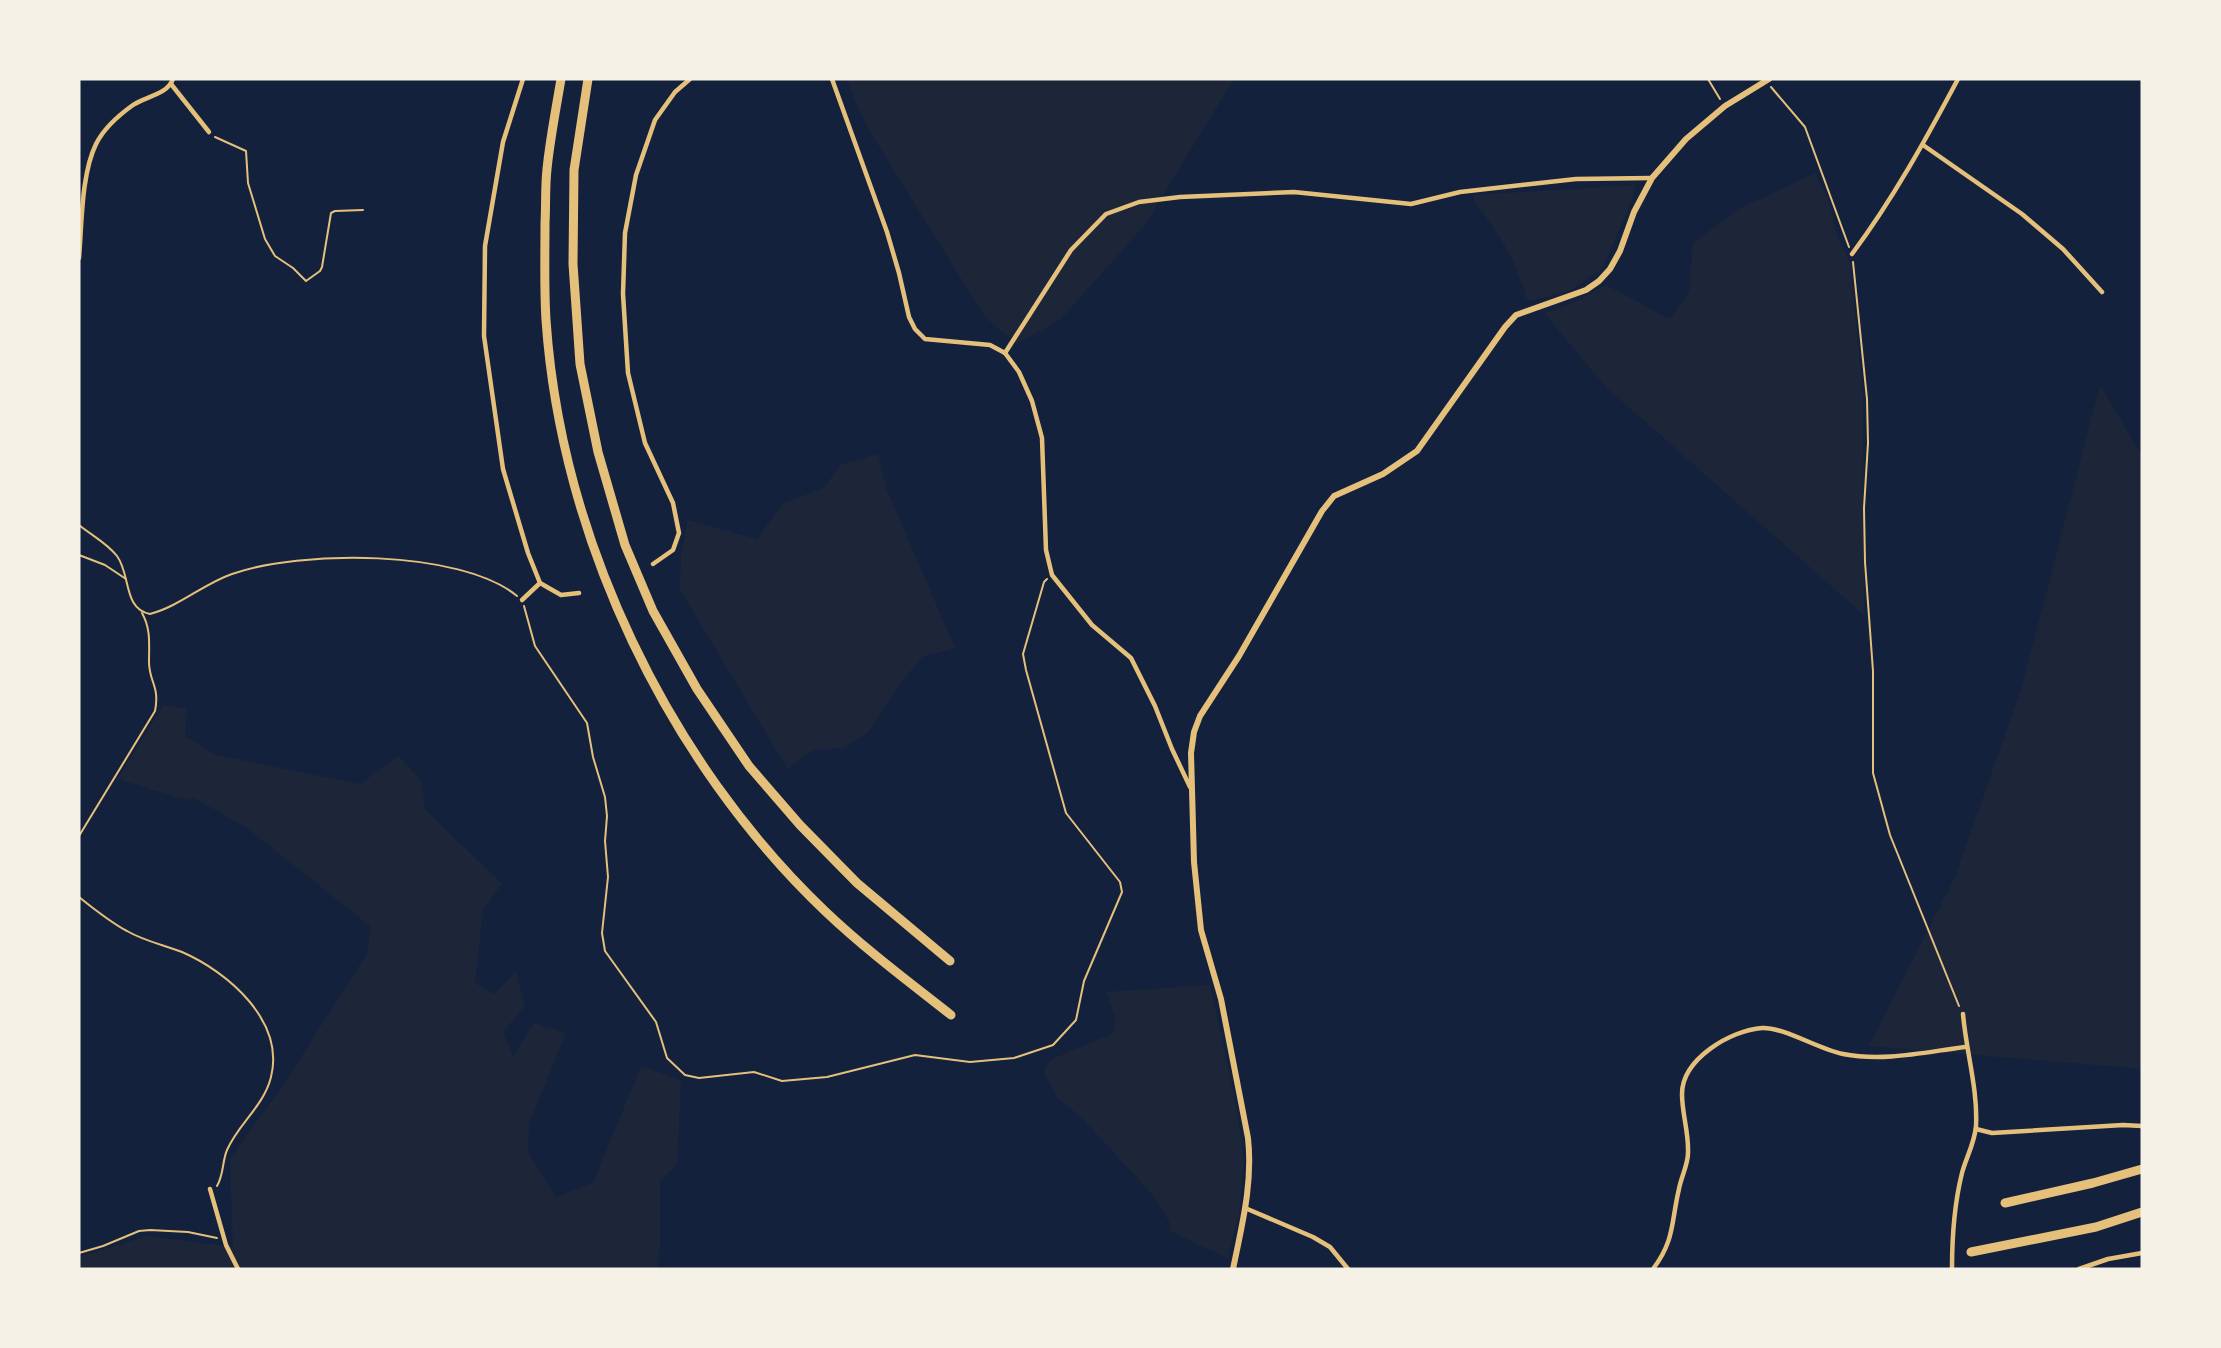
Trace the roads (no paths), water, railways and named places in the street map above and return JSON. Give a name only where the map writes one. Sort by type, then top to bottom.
[{"type":"highway","points":[[561,79],[547,171],[546,320],[551,371],[570,466],[595,552],[609,589],[665,708],[719,789],[769,852],[826,912],[951,1015]]},
{"type":"highway","points":[[588,79],[574,170],[573,264],[579,351],[598,452],[625,545],[653,611],[691,678],[748,766],[800,825],[857,883],[950,961]]},
{"type":"highway","points":[[2006,1203],[2142,1169]]},
{"type":"highway","points":[[1971,1252],[2096,1227],[2142,1212]]},
{"type":"street","points":[[523,79],[503,142],[485,246],[484,336],[503,469],[528,553],[540,583],[561,595],[579,593]]},
{"type":"street","points":[[653,565],[673,550],[679,533],[674,502],[645,443],[628,373],[622,294],[625,233],[636,175],[655,120],[676,92],[690,79]]},
{"type":"street","points":[[832,79],[887,232],[909,317],[915,329],[925,339],[990,345],[1005,354],[1019,372],[1032,401],[1042,438],[1046,550],[1052,575],[1092,625],[1131,659],[1191,788]]},
{"type":"street","points":[[1852,254],[1872,228],[1923,145],[1958,79]]},
{"type":"street","points":[[1233,1269],[1250,1184],[1248,1138],[1221,999],[1201,930],[1194,862],[1191,788],[1191,753],[1200,716],[1239,656],[1322,511],[1334,496],[1383,474],[1417,452],[1516,315],[1586,290],[1599,281],[1610,269],[1620,251],[1634,212],[1652,178],[1686,139],[1725,106],[1768,80]]},
{"type":"street","points":[[79,258],[89,166],[96,144],[115,119],[136,103],[164,90],[172,81],[209,132]]},
{"type":"street","points":[[1923,145],[2022,214],[2063,249],[2102,292]]},
{"type":"street","points":[[1005,354],[1071,250],[1106,214],[1139,202],[1180,197],[1294,192],[1411,204],[1460,192],[1576,179],[1652,178]]},
{"type":"street","points":[[522,600],[540,583]]},
{"type":"street","points":[[1952,1269],[1952,1227],[1962,1174],[1976,1129],[1963,1014]]},
{"type":"street","points":[[1653,1269],[1665,1253],[1671,1235],[1678,1191],[1688,1156],[1682,1093],[1685,1080],[1697,1060],[1724,1038],[1744,1030],[1766,1028],[1825,1050],[1847,1055],[1873,1056],[1912,1056],[1965,1047]]},
{"type":"street","points":[[1976,1129],[1992,1133],[2142,1126]]},
{"type":"street","points":[[210,1189],[226,1245],[238,1269]]},
{"type":"street","points":[[1245,1208],[1313,1237],[1330,1248],[1349,1269]]},
{"type":"street","points":[[2079,1269],[2108,1259],[2142,1253]]}]
